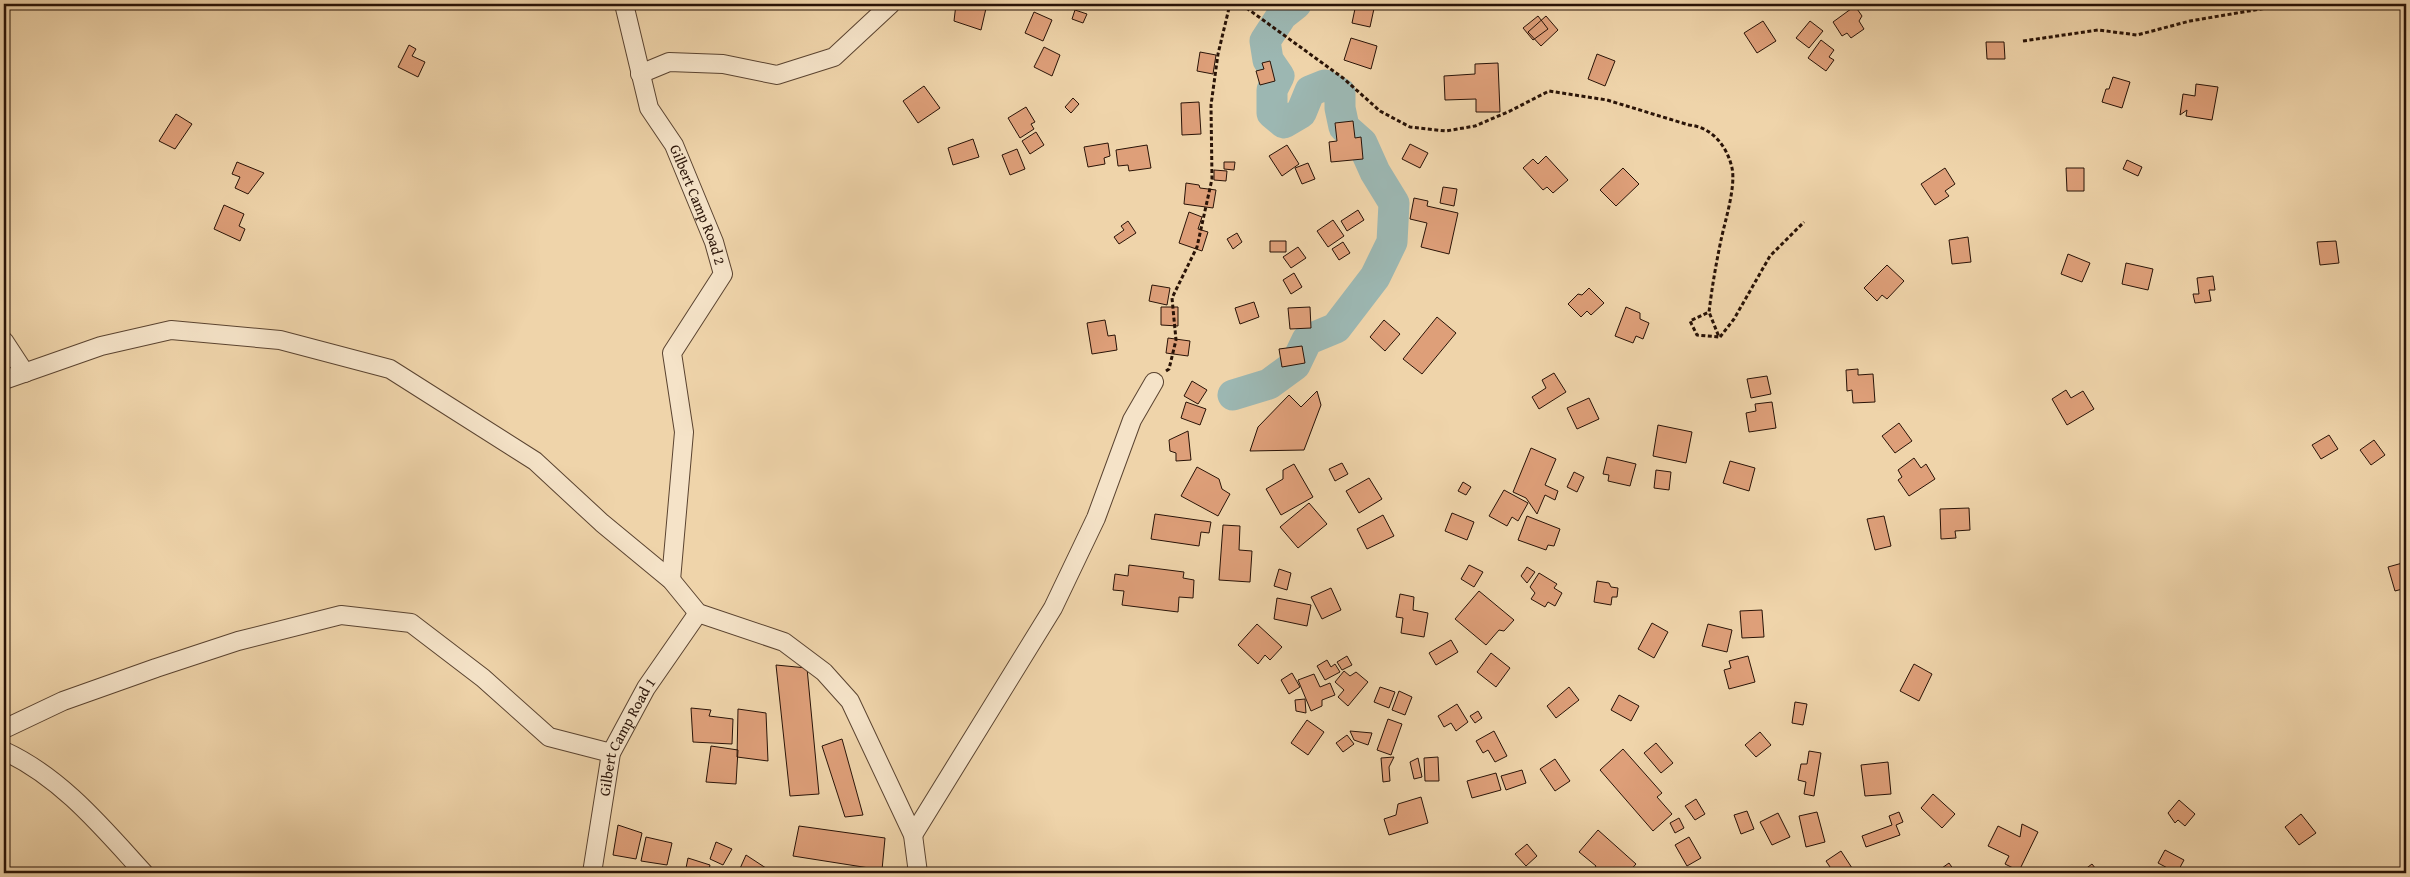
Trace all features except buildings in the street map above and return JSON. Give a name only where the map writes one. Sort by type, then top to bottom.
[{"type":"street","name":"Gilbert Camp Road 2","points":[[624,4],[649,108],[674,145],[714,242],[723,274],[672,353],[684,432],[671,580]]},
{"type":"street","points":[[640,74],[669,62],[723,64],[777,75],[834,57],[891,4]]},
{"type":"street","points":[[4,380],[101,346],[171,330],[280,340],[390,369],[535,461],[602,524],[671,580],[698,613],[784,642],[824,672],[850,702],[913,834],[918,873]]},
{"type":"street","points":[[4,341],[25,373]]},
{"type":"street","points":[[913,834],[1053,608],[1096,518],[1132,420],[1154,382]]},
{"type":"street","name":"Gilbert Camp Road 1","points":[[592,873],[611,753],[646,688],[698,613]]},
{"type":"street","points":[[4,729],[63,701],[165,665],[238,641],[341,614],[411,623],[483,678],[550,737],[611,753]]},
{"type":"street","points":[[4,751],[22,759],[89,812],[144,873]]},
{"type":"path","points":[[1154,382],[1169,368],[1176,340],[1172,298],[1198,247],[1212,179],[1211,106],[1218,54],[1230,4]]},
{"type":"path","points":[[1242,4],[1343,78],[1380,111],[1410,127],[1446,131],[1475,126],[1510,112],[1550,91],[1607,100],[1689,125],[1702,126],[1718,139],[1732,169],[1729,208],[1713,280],[1709,312],[1719,337]]},
{"type":"path","points":[[2023,41],[2098,30],[2137,35],[2190,21],[2290,4]]},
{"type":"path","points":[[1719,337],[1734,318],[1770,256],[1804,222]]},
{"type":"path","points":[[1709,312],[1690,321],[1697,335],[1719,337]]},
{"type":"waterway","points":[[1233,395],[1269,384],[1295,365],[1307,340],[1336,328],[1375,277],[1392,242],[1394,203],[1375,172],[1362,143],[1344,127],[1340,108],[1340,93],[1325,85],[1310,91],[1301,113],[1284,123],[1272,113],[1272,90],[1279,76],[1268,60],[1265,41],[1282,15],[1296,4]]}]
